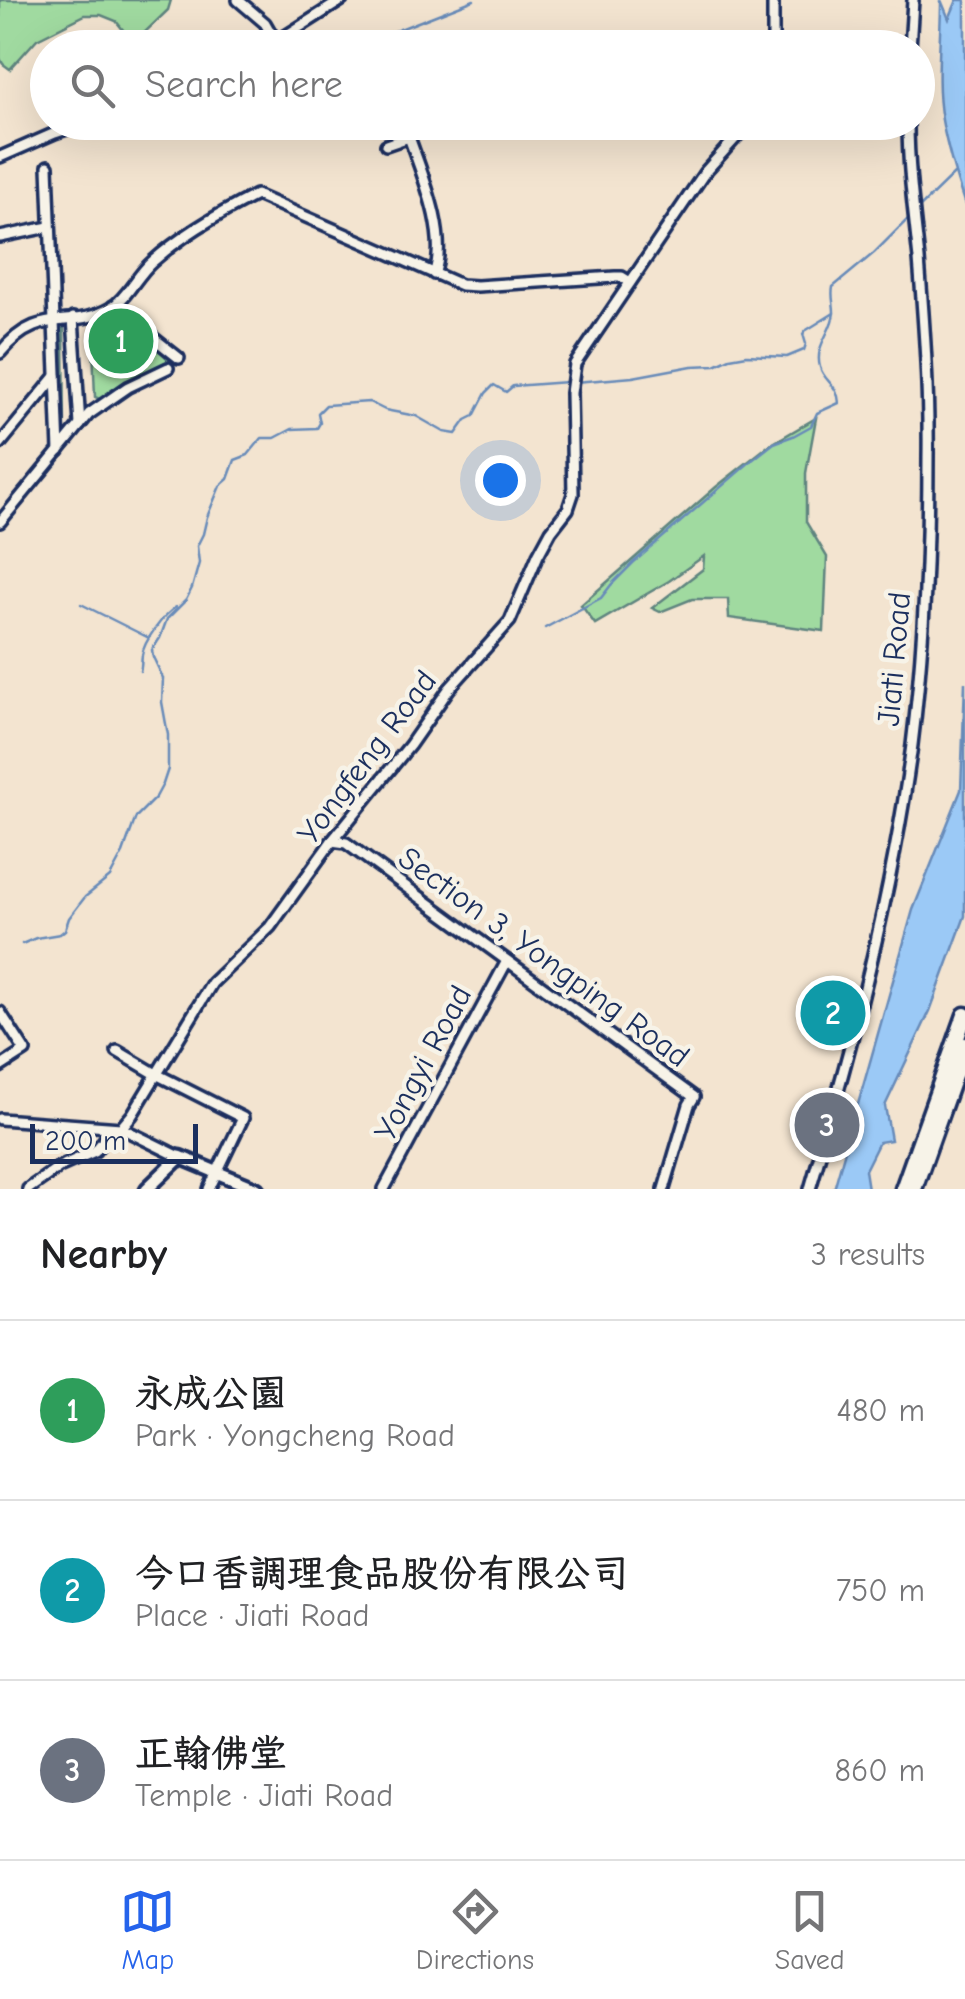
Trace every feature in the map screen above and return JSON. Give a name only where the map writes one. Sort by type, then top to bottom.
[{"type":"highway","points":[[903,1189],[965,1015]]},
{"type":"highway","points":[[917,1189],[965,1045]]},
{"type":"main road","points":[[147,1189],[180,1157],[257,1189]]},
{"type":"street","points":[[238,0],[268,30]]},
{"type":"street","points":[[298,30],[342,0]]},
{"type":"street","points":[[773,0],[773,30]]},
{"type":"street","points":[[911,30],[913,0]]},
{"type":"street","points":[[0,157],[38,140]]},
{"type":"street","points":[[386,145],[400,140]]},
{"type":"street","points":[[410,140],[435,222],[438,262],[434,274]]},
{"type":"street","name":"Yongfeng Road","points":[[121,1128],[212,983],[270,928],[332,840],[410,745],[449,689],[513,616],[538,555],[550,531],[568,509],[573,494],[571,382],[579,357],[714,161],[733,140]]},
{"type":"street","name":"Jiati Road","points":[[810,1189],[879,925],[914,727],[924,616],[928,456],[925,346],[909,140]]},
{"type":"street","points":[[48,166],[58,451]]},
{"type":"street","points":[[2,347],[21,332],[52,320],[114,306],[152,262],[199,228],[256,195],[468,286],[622,277],[630,282]]},
{"type":"street","points":[[0,237],[49,226]]},
{"type":"street","points":[[114,306],[179,358]]},
{"type":"street","points":[[73,318],[80,425]]},
{"type":"street","points":[[0,522],[89,414],[168,368]]},
{"type":"street","points":[[0,444],[56,376]]},
{"type":"street","points":[[0,500],[10,510]]},
{"type":"street","name":"Section 3, Yongping Road","points":[[332,840],[346,844],[694,1097],[664,1189]]},
{"type":"street","name":"Yongyi Road","points":[[384,1189],[507,961]]},
{"type":"street","points":[[0,1012],[25,1051],[0,1067]]},
{"type":"street","points":[[117,1050],[243,1118],[209,1189]]},
{"type":"street","points":[[917,1189],[965,1063]]},
{"type":"street","points":[[0,1120],[121,1128],[180,1157]]},
{"type":"street","points":[[28,1189],[59,1167],[95,1151],[109,1134],[121,1128]]},
{"type":"green space","points":[[0,0],[171,0],[168,10],[147,30],[123,30],[116,21],[101,15],[85,15],[55,30],[30,30],[30,47],[10,69],[0,58]]},
{"type":"green space","points":[[120,312],[169,360],[115,389],[104,401],[95,397],[92,321]]},
{"type":"green space","points":[[64,326],[65,437],[60,444],[55,328]]},
{"type":"green space","points":[[816,418],[806,473],[806,522],[827,557],[824,631],[729,618],[728,599],[692,599],[660,612],[652,608],[703,569],[704,556],[595,624],[581,605],[716,487],[768,446]]},
{"type":"water","points":[[941,0],[949,19],[957,0],[965,0],[965,205],[940,105]]},
{"type":"water","points":[[965,682],[965,916],[930,1011],[885,1106],[891,1140],[879,1142],[865,1170],[868,1189],[834,1189],[913,910],[961,790]]},
{"type":"waterway","points":[[398,30],[474,0]]},
{"type":"waterway","points":[[917,210],[954,174]]},
{"type":"waterway","points":[[545,628],[601,598],[633,563],[751,461],[774,443],[811,426],[817,413],[839,403],[819,359],[833,319],[833,287],[911,216]]},
{"type":"waterway","points":[[575,382],[715,365],[747,355],[787,357],[804,350],[805,331],[834,313]]},
{"type":"waterway","points":[[22,944],[65,930],[85,897],[110,877],[136,817],[163,784],[168,769],[168,735],[162,702],[163,678],[152,650],[167,619],[192,588],[199,563],[197,546],[220,486],[228,479],[235,460],[248,455],[262,438],[275,438],[292,429],[317,428],[318,413],[326,405],[369,402],[385,410],[416,416],[444,432],[456,434],[474,416],[494,385],[506,392],[513,386],[567,382]]},
{"type":"waterway","points":[[81,604],[149,638]]},
{"type":"waterway","points":[[140,671],[146,643],[176,607]]},
{"type":"place","name":"永成公園","points":[[121,341]]},
{"type":"place","name":"今口香調理食品股份有限公司","points":[[833,1013]]},
{"type":"place","name":"正翰佛堂","points":[[827,1125]]}]
